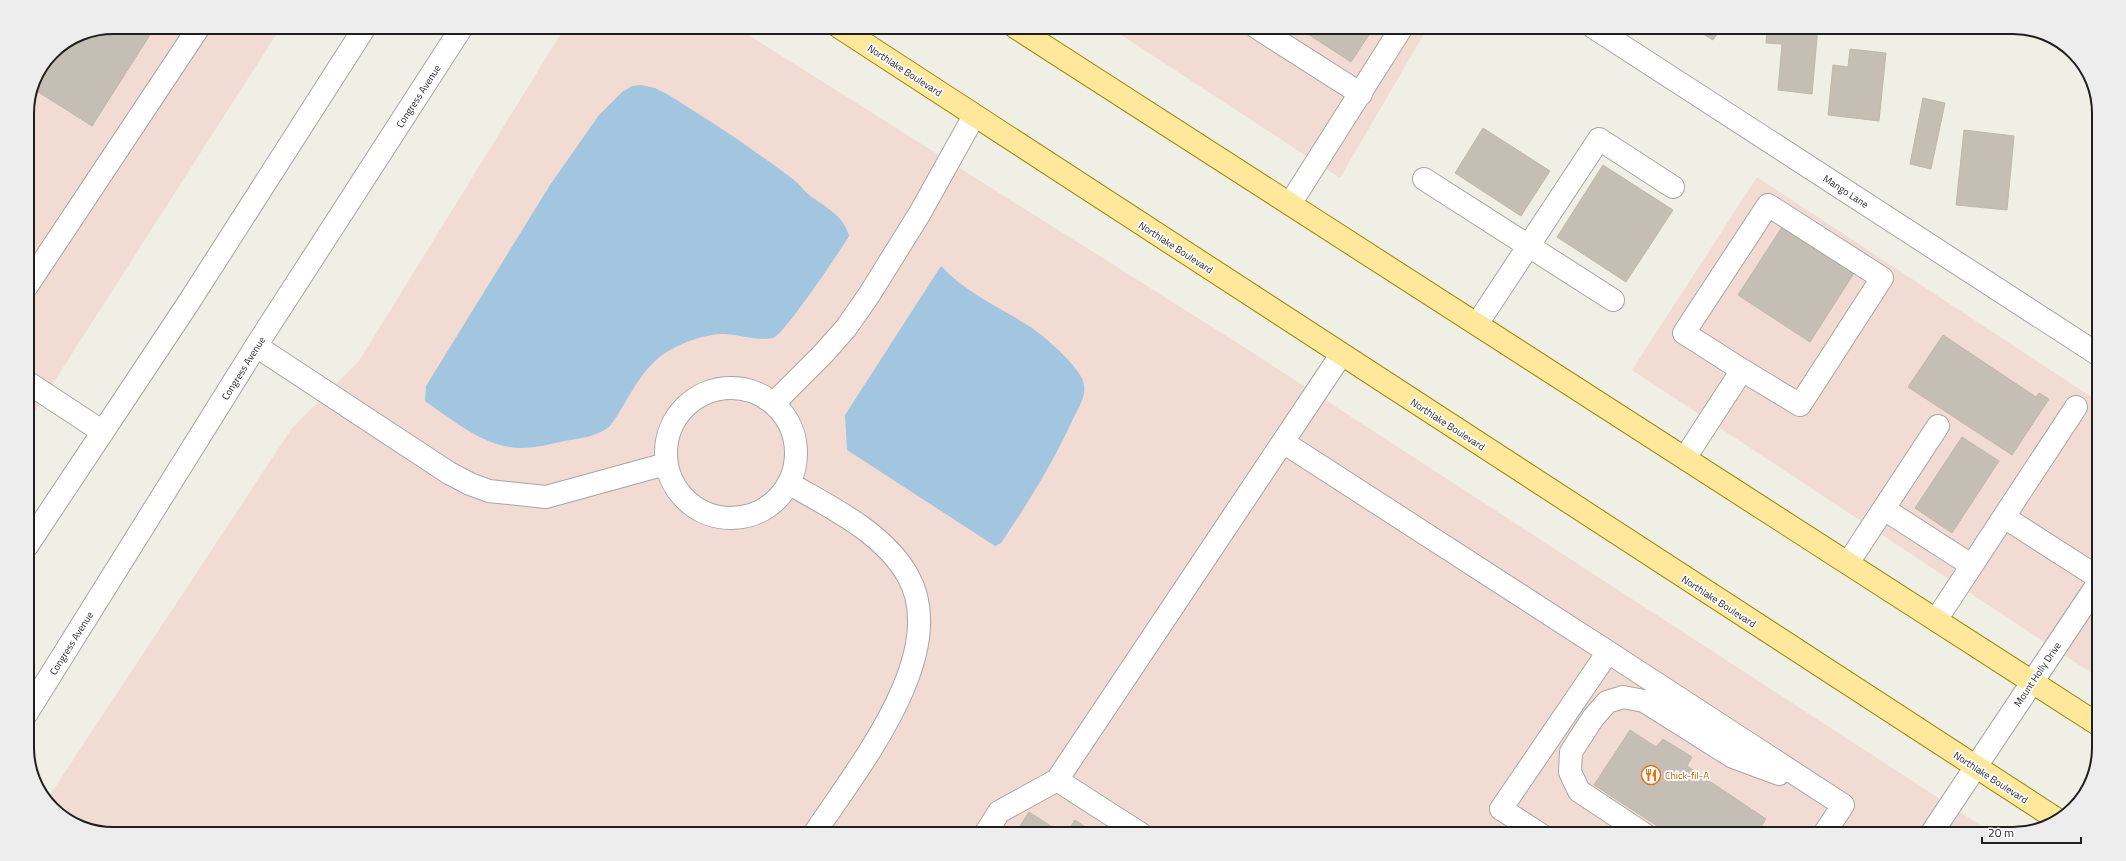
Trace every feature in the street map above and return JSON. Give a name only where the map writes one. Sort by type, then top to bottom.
[{"type":"main road","name":"Northlake Boulevard","points":[[850,34],[1974,767],[2052,817]]},
{"type":"main road","points":[[1026,34],[2092,721]]},
{"type":"street","points":[[34,275],[194,34]]},
{"type":"street","points":[[34,536],[189,302],[361,34]]},
{"type":"street","name":"Congress Avenue","points":[[34,702],[256,346],[457,34]]},
{"type":"street","points":[[1267,34],[1361,94]]},
{"type":"street","points":[[1290,204],[1398,34]]},
{"type":"street","name":"Mango Lane","points":[[1610,34],[2092,350]]},
{"type":"street","points":[[774,403],[823,354],[846,328],[869,295],[920,213],[974,116]]},
{"type":"street","points":[[1477,324],[1599,139],[1673,187]]},
{"type":"street","points":[[1424,179],[1613,300]]},
{"type":"street","points":[[1768,205],[1882,278],[1800,405],[1742,370],[1684,333],[1768,205]]},
{"type":"street","points":[[256,346],[449,473],[470,484],[489,491],[546,497],[666,464]]},
{"type":"street","points":[[989,827],[999,812],[1057,780],[1341,355]]},
{"type":"street","points":[[1684,458],[1742,370]]},
{"type":"street","points":[[34,387],[103,432]]},
{"type":"street","points":[[718,388],[748,389],[774,403],[792,427],[798,455],[790,484],[772,506],[745,518],[715,517],[689,504],[671,480],[666,464],[665,451],[672,423],[692,400],[718,388]]},
{"type":"street","points":[[1936,620],[2076,408]]},
{"type":"street","points":[[1848,563],[1938,426]]},
{"type":"street","points":[[1283,442],[1843,805],[1829,827]]},
{"type":"street","points":[[790,484],[831,508],[876,539],[894,557],[908,576],[916,594],[919,611],[918,634],[911,668],[902,692],[888,720],[819,827]]},
{"type":"street","points":[[1884,509],[1971,565]]},
{"type":"street","points":[[2004,517],[2092,574]]},
{"type":"street","name":"Mount Holly Drive","points":[[1935,827],[1974,767],[2092,592]]},
{"type":"street","points":[[1529,827],[1501,809],[1608,652]]},
{"type":"street","points":[[1633,827],[1579,791],[1570,772],[1571,752],[1594,718],[1607,702],[1624,697],[1644,701],[1733,757],[1818,788]]},
{"type":"street","points":[[1057,780],[1130,827]]},
{"type":"shaded area","points":[[108,34],[277,34],[34,413],[34,113],[37,93],[47,69],[57,57],[69,47],[88,38]]},
{"type":"shaded area","points":[[561,34],[747,34],[1236,342],[1983,827],[113,827],[88,823],[65,811],[50,795],[292,428],[359,361]]},
{"type":"shaded area","points":[[1120,34],[1424,34],[1340,178]]},
{"type":"shaded area","points":[[1757,177],[2092,397],[2092,673],[1632,370]]},
{"type":"water","points":[[641,85],[655,88],[700,114],[779,169],[796,182],[809,195],[833,212],[843,222],[849,236],[801,306],[781,332],[775,337],[764,339],[721,334],[696,339],[672,349],[652,364],[636,384],[610,426],[600,433],[543,446],[522,448],[508,447],[495,443],[470,432],[425,401],[426,386],[550,185],[599,115],[622,92],[632,86]]},
{"type":"water","points":[[941,266],[971,291],[1043,336],[1070,361],[1082,378],[1084,385],[1084,394],[1081,403],[1049,467],[1001,543],[995,546],[847,450],[845,415]]},
{"type":"building","points":[[108,34],[151,34],[92,126],[37,91],[47,69],[65,50],[88,38]]},
{"type":"building","points":[[1308,34],[1369,34],[1351,62]]},
{"type":"building","points":[[1703,34],[1717,34],[1713,40]]},
{"type":"building","points":[[1767,34],[1817,34],[1812,94],[1778,90],[1782,44],[1766,43]]},
{"type":"building","points":[[1850,49],[1886,53],[1879,121],[1828,115],[1833,65],[1848,67]]},
{"type":"building","points":[[1923,98],[1945,103],[1931,169],[1910,164]]},
{"type":"building","points":[[1483,128],[1550,171],[1521,216],[1455,173]]},
{"type":"building","points":[[1964,130],[2014,136],[2007,210],[1956,205]]},
{"type":"building","points":[[1603,165],[1673,210],[1626,282],[1557,237]]},
{"type":"building","points":[[1784,224],[1856,270],[1810,342],[1738,295]]},
{"type":"building","points":[[1943,335],[2036,397],[2039,393],[2049,399],[2012,455],[1908,387]]},
{"type":"building","points":[[1962,437],[1999,461],[1952,533],[1915,508]]},
{"type":"building","name":"Chick-fil-A","points":[[1630,730],[1656,747],[1663,739],[1692,757],[1687,766],[1766,819],[1761,827],[1659,827],[1594,785]]},
{"type":"building","points":[[1029,812],[1052,827],[1019,827]]},
{"type":"building","points":[[1075,820],[1086,827],[1070,827]]},
{"type":"place","name":"Chick-fil-A","points":[[1651,775]]}]
